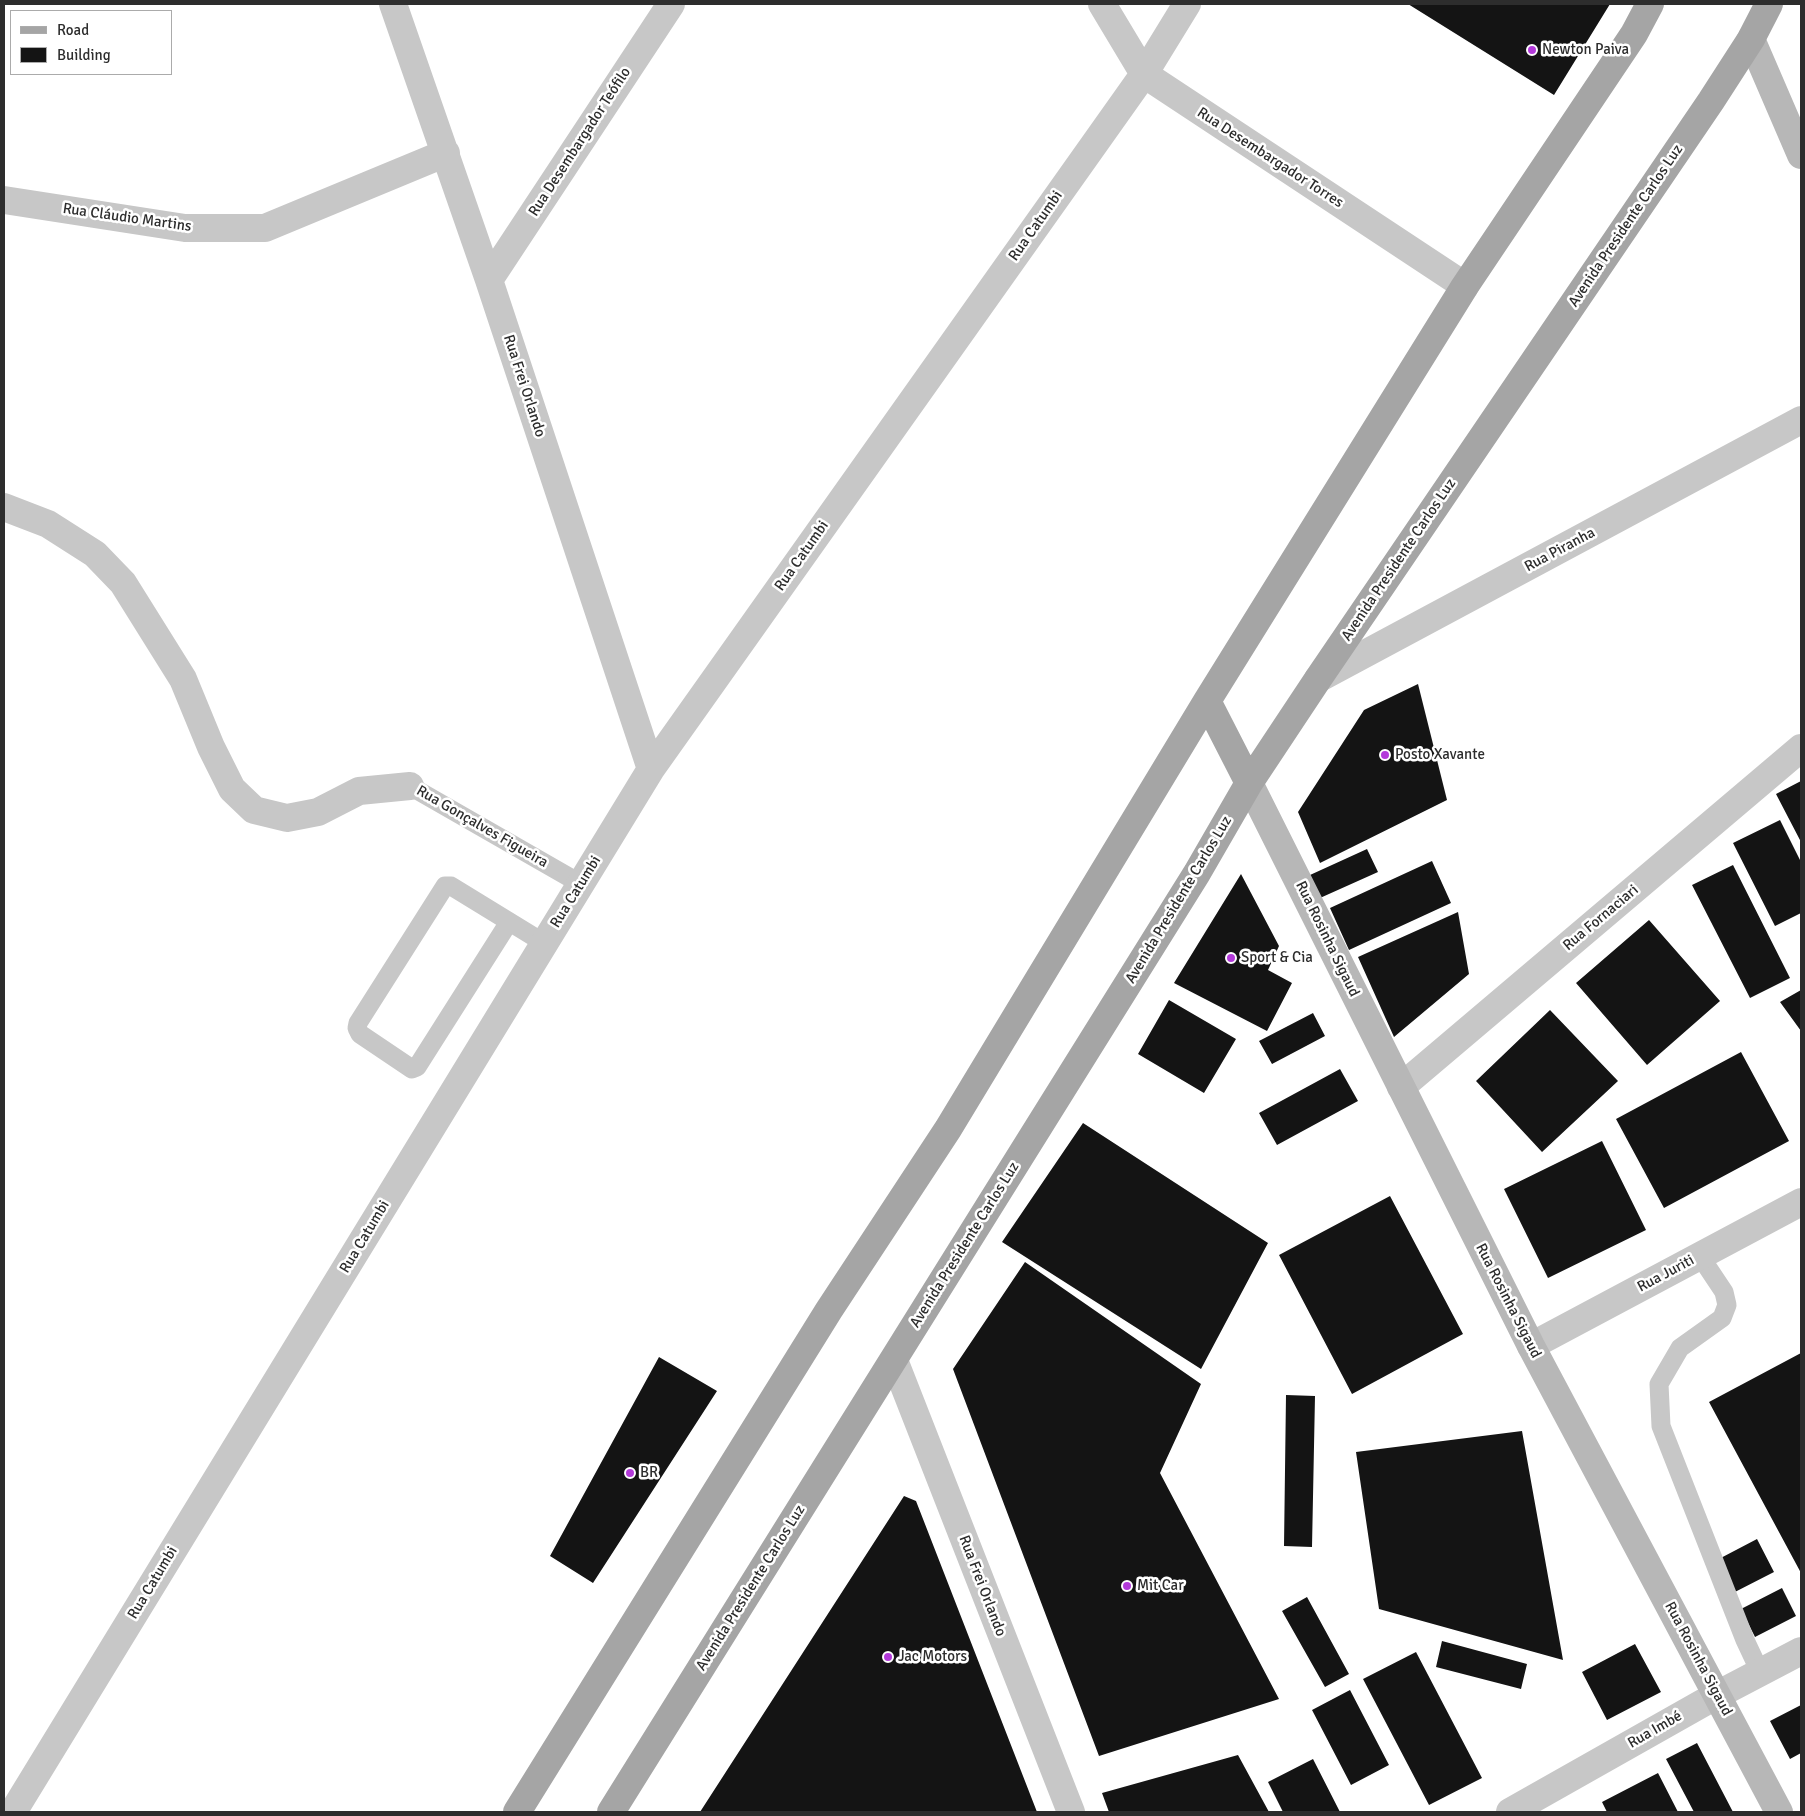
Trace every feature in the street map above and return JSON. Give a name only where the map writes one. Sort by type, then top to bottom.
[{"type":"main road","points":[[517,1812],[829,1310],[948,1128],[1207,701],[1465,286],[1634,34],[1650,4]]},
{"type":"main road","name":"Avenida Presidente Carlos Luz","points":[[611,1812],[1197,873],[1249,783],[1711,101],[1751,39],[1769,4]]},
{"type":"main road","points":[[1207,701],[1249,783]]},
{"type":"street","name":"Rua Frei Orlando","points":[[393,4],[489,280],[650,770]]},
{"type":"street","name":"Rua Desembargador Teófilo","points":[[489,280],[671,4]]},
{"type":"street","name":"Rua Desembargador Torres","points":[[1102,4],[1144,74],[1465,286]]},
{"type":"street","name":"Rua Catumbi","points":[[13,1812],[650,770],[1144,74],[1187,4]]},
{"type":"street","points":[[1751,39],[1801,155]]},
{"type":"street","name":"Rua Cláudio Martins","points":[[4,200],[185,228],[265,228],[446,153]]},
{"type":"street","name":"Rua Piranha","points":[[1318,679],[1801,420]]},
{"type":"street","name":"Rua Gonçalves Figueira","points":[[4,507],[48,524],[95,554],[124,583],[183,679],[211,747],[232,789],[254,810],[287,818],[318,812],[359,790],[410,786]]},
{"type":"street","name":"Rua Fornaciari","points":[[1400,1087],[1801,748]]},
{"type":"street","name":"Rua Rosinha Sigaud","points":[[1249,783],[1531,1346],[1779,1812]]},
{"type":"street","name":"Rua Juriti","points":[[1531,1346],[1801,1202]]},
{"type":"street","name":"Rua Frei Orlando","points":[[894,1360],[1071,1812]]},
{"type":"street","name":"Rua Imbé","points":[[1510,1812],[1717,1694],[1801,1650]]},
{"type":"lane","name":"Rua Gonçalves Figueira","points":[[410,786],[581,884]]},
{"type":"lane","points":[[509,922],[417,1067],[412,1068],[360,1034],[357,1028],[358,1023],[445,886],[451,886],[544,943]]},
{"type":"lane","points":[[1700,1256],[1724,1292],[1727,1305],[1722,1318],[1680,1348],[1659,1384],[1661,1426],[1745,1640],[1760,1672]]},
{"type":"building","name":"Newton Paiva","points":[[1408,4],[1610,4],[1554,95]]},
{"type":"building","name":"Posto Xavante","points":[[1418,684],[1447,800],[1320,863],[1298,812],[1364,710]]},
{"type":"building","points":[[1801,781],[1801,842],[1776,794]]},
{"type":"building","points":[[1780,820],[1801,862],[1801,913],[1775,926],[1733,843]]},
{"type":"building","points":[[1367,849],[1378,872],[1320,898],[1310,875]]},
{"type":"building","points":[[1432,861],[1451,903],[1349,950],[1330,908]]},
{"type":"building","points":[[1733,865],[1790,978],[1750,998],[1692,885]]},
{"type":"building","name":"Sport & Cia","points":[[1241,874],[1279,946],[1268,970],[1292,983],[1267,1031],[1174,983]]},
{"type":"building","points":[[1458,912],[1469,974],[1394,1037],[1358,957]]},
{"type":"building","points":[[1649,920],[1720,1001],[1647,1065],[1576,983]]},
{"type":"building","points":[[1801,990],[1801,1031],[1780,1002]]},
{"type":"building","points":[[1169,1000],[1236,1039],[1204,1093],[1138,1054]]},
{"type":"building","points":[[1550,1010],[1618,1081],[1542,1152],[1476,1081]]},
{"type":"building","points":[[1313,1013],[1325,1036],[1272,1064],[1259,1041]]},
{"type":"building","points":[[1741,1052],[1789,1141],[1664,1208],[1616,1119]]},
{"type":"building","points":[[1340,1069],[1358,1101],[1277,1145],[1259,1113]]},
{"type":"building","points":[[1083,1123],[1268,1243],[1201,1369],[1002,1242]]},
{"type":"building","points":[[1602,1141],[1646,1230],[1548,1278],[1504,1189]]},
{"type":"building","points":[[1390,1196],[1463,1334],[1352,1394],[1279,1255]]},
{"type":"building","name":"Mit Car","points":[[1025,1262],[1201,1384],[1160,1473],[1279,1699],[1099,1756],[953,1369]]},
{"type":"building","points":[[1801,1353],[1801,1573],[1709,1402]]},
{"type":"building","name":"BR","points":[[659,1357],[717,1391],[593,1583],[550,1556]]},
{"type":"building","points":[[1286,1395],[1315,1396],[1312,1547],[1284,1546]]},
{"type":"building","points":[[1522,1431],[1563,1660],[1379,1609],[1356,1452]]},
{"type":"building","name":"Jac Motors","points":[[904,1496],[916,1501],[1037,1812],[700,1812]]},
{"type":"building","points":[[1757,1539],[1774,1572],[1731,1594],[1715,1561]]},
{"type":"building","points":[[1782,1588],[1796,1616],[1755,1637],[1741,1609]]},
{"type":"building","points":[[1307,1597],[1349,1674],[1325,1687],[1282,1611]]},
{"type":"building","points":[[1442,1641],[1527,1664],[1521,1689],[1436,1667]]},
{"type":"building","points":[[1635,1644],[1661,1692],[1607,1720],[1582,1672]]},
{"type":"building","points":[[1416,1652],[1482,1778],[1429,1805],[1363,1679]]},
{"type":"building","points":[[1350,1690],[1389,1765],[1351,1785],[1312,1710]]},
{"type":"building","points":[[1801,1705],[1801,1753],[1790,1759],[1770,1721]]},
{"type":"building","points":[[1697,1743],[1733,1812],[1694,1812],[1666,1759]]},
{"type":"building","points":[[1238,1755],[1269,1812],[1109,1812],[1102,1793]]},
{"type":"building","points":[[1313,1759],[1340,1812],[1283,1812],[1268,1782]]},
{"type":"building","points":[[1658,1773],[1678,1812],[1607,1812],[1602,1802]]},
{"type":"place","name":"Newton Paiva","points":[[1532,50]]},
{"type":"place","name":"Posto Xavante","points":[[1385,755]]},
{"type":"place","name":"Sport & Cia","points":[[1231,958]]},
{"type":"place","name":"BR","points":[[630,1473]]},
{"type":"place","name":"Mit Car","points":[[1127,1586]]},
{"type":"place","name":"Jac Motors","points":[[888,1657]]}]
